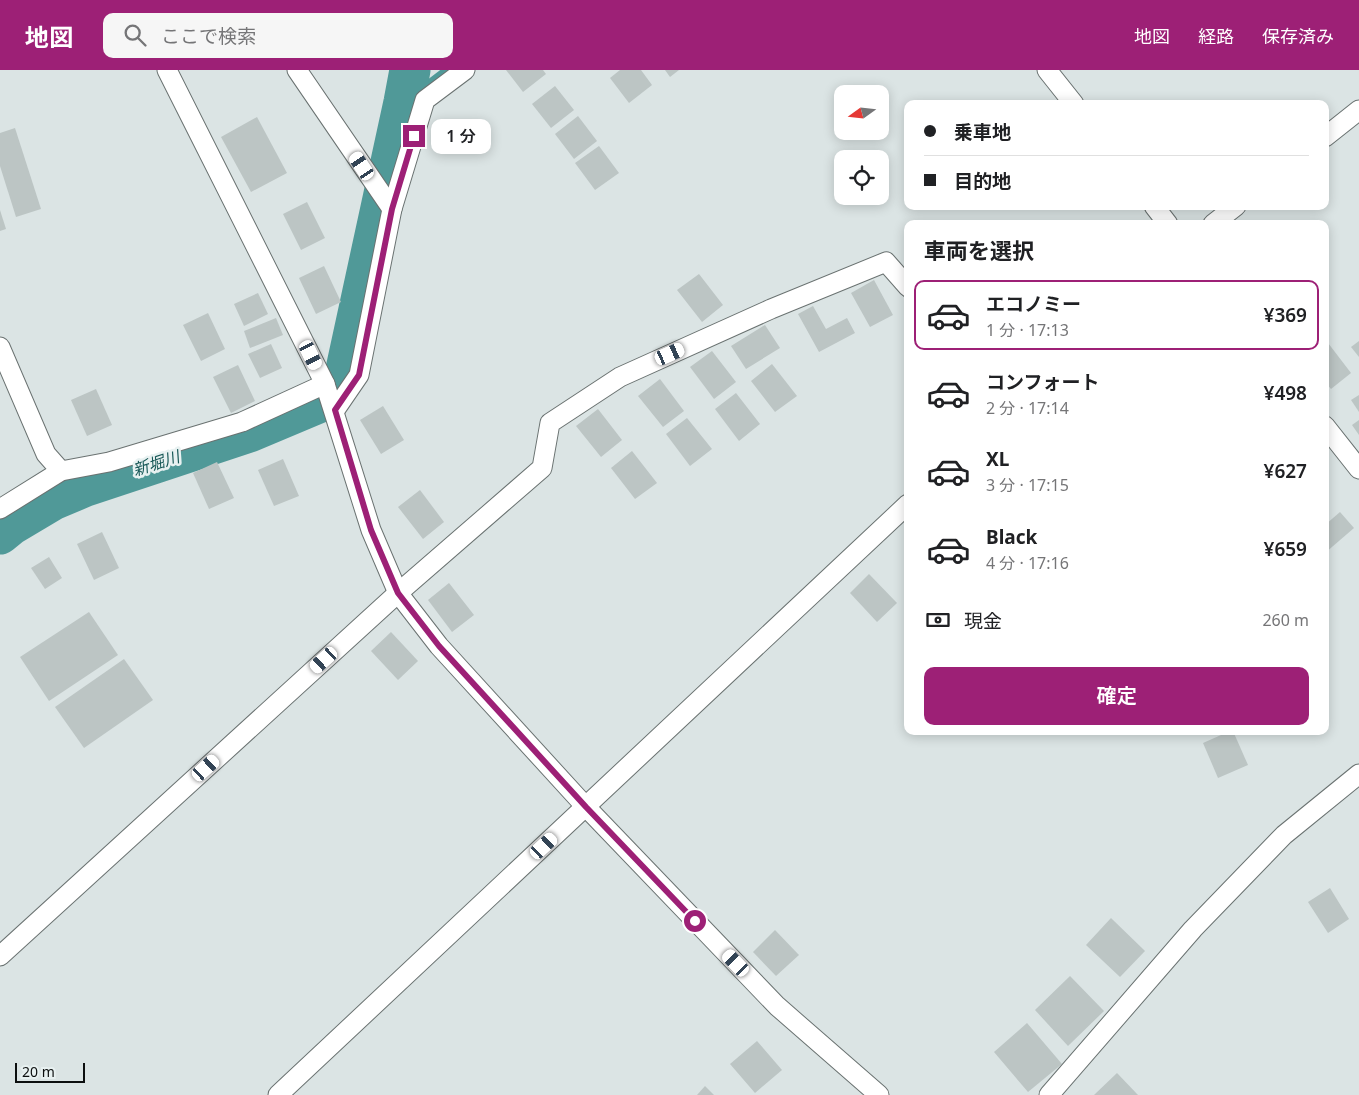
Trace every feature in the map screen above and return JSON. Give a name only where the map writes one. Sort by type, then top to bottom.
[{"type":"street","points":[[167,70],[325,384],[335,410],[371,530],[398,593],[439,646],[586,807],[777,1006],[879,1095]]},
{"type":"street","points":[[297,70],[391,209]]},
{"type":"street","points":[[335,410],[359,375],[391,209],[425,100],[465,70]]},
{"type":"street","points":[[1047,70],[1071,100]]},
{"type":"street","points":[[1329,134],[1359,110]]},
{"type":"street","points":[[1157,210],[1165,220]]},
{"type":"street","points":[[1218,220],[1231,210]]},
{"type":"street","points":[[0,956],[398,593],[542,468],[550,423],[620,377],[771,309],[886,262],[904,282]]},
{"type":"street","points":[[0,347],[46,454],[61,471]]},
{"type":"street","points":[[0,509],[61,471],[109,462],[242,422],[325,384]]},
{"type":"street","points":[[1329,431],[1359,469]]},
{"type":"street","points":[[278,1095],[904,508]]},
{"type":"street","points":[[1049,1095],[1212,909],[1284,835],[1359,774]]},
{"type":"building","points":[[506,70],[543,70],[546,74],[523,92]]},
{"type":"building","points":[[620,70],[641,70],[652,85],[629,103],[610,78]]},
{"type":"building","points":[[665,70],[679,70],[670,77]]},
{"type":"building","points":[[555,86],[574,110],[551,128],[532,104]]},
{"type":"building","points":[[578,116],[597,141],[574,159],[555,134]]},
{"type":"building","points":[[257,117],[287,173],[251,192],[221,137]]},
{"type":"building","points":[[15,128],[41,209],[16,217],[0,166],[0,133]]},
{"type":"building","points":[[599,146],[619,173],[595,190],[575,163]]},
{"type":"building","points":[[307,202],[325,238],[301,250],[283,214]]},
{"type":"building","points":[[0,210],[6,229],[0,231]]},
{"type":"building","points":[[324,266],[341,302],[316,314],[299,278]]},
{"type":"building","points":[[699,274],[723,305],[702,322],[677,290]]},
{"type":"building","points":[[874,280],[893,315],[870,327],[851,293]]},
{"type":"building","points":[[258,293],[268,314],[244,326],[234,304]]},
{"type":"building","points":[[813,306],[826,329],[847,318],[855,333],[819,352],[798,314]]},
{"type":"building","points":[[208,313],[225,349],[201,361],[183,325]]},
{"type":"building","points":[[276,318],[283,335],[250,348],[244,331]]},
{"type":"building","points":[[765,325],[780,348],[746,369],[731,346]]},
{"type":"building","points":[[1359,341],[1359,357],[1351,347]]},
{"type":"building","points":[[271,344],[282,368],[260,378],[248,354]]},
{"type":"building","points":[[1329,344],[1351,373],[1331,389],[1329,387]]},
{"type":"building","points":[[712,351],[736,382],[714,399],[690,367]]},
{"type":"building","points":[[772,364],[797,396],[775,412],[751,381]]},
{"type":"building","points":[[238,365],[255,401],[231,413],[213,377]]},
{"type":"building","points":[[660,379],[684,411],[663,427],[638,396]]},
{"type":"building","points":[[96,389],[112,425],[87,436],[71,400]]},
{"type":"building","points":[[736,393],[760,424],[739,441],[715,409]]},
{"type":"building","points":[[1359,395],[1359,412],[1351,400]]},
{"type":"building","points":[[383,406],[404,440],[381,454],[360,420]]},
{"type":"building","points":[[598,409],[622,440],[601,457],[576,426]]},
{"type":"building","points":[[687,418],[712,449],[690,466],[666,434]]},
{"type":"building","points":[[1359,420],[1359,435],[1352,425]]},
{"type":"building","points":[[632,451],[657,483],[635,499],[611,468]]},
{"type":"building","points":[[283,459],[299,496],[274,506],[258,470]]},
{"type":"building","points":[[217,462],[234,498],[209,509],[193,473]]},
{"type":"building","points":[[420,490],[444,522],[423,539],[398,507]]},
{"type":"building","points":[[1340,512],[1354,528],[1329,550],[1329,522]]},
{"type":"building","points":[[102,532],[119,568],[94,580],[77,544]]},
{"type":"building","points":[[49,557],[62,578],[45,589],[31,568]]},
{"type":"building","points":[[869,574],[897,603],[877,622],[850,593]]},
{"type":"building","points":[[449,583],[474,615],[452,632],[428,600]]},
{"type":"building","points":[[89,612],[118,655],[49,701],[20,657]]},
{"type":"building","points":[[391,632],[418,661],[398,680],[371,651]]},
{"type":"building","points":[[124,659],[153,700],[84,748],[55,707]]},
{"type":"building","points":[[1221,735],[1235,735],[1248,765],[1218,778],[1203,743]]},
{"type":"building","points":[[1330,888],[1349,919],[1328,933],[1308,902]]},
{"type":"building","points":[[1111,918],[1145,951],[1120,977],[1086,945]]},
{"type":"building","points":[[775,930],[799,955],[776,976],[753,952]]},
{"type":"building","points":[[1070,976],[1104,1011],[1068,1046],[1035,1010]]},
{"type":"building","points":[[1027,1023],[1062,1064],[1028,1092],[994,1052]]},
{"type":"building","points":[[757,1041],[782,1070],[755,1093],[730,1064]]},
{"type":"building","points":[[1117,1073],[1138,1095],[1094,1095]]},
{"type":"building","points":[[705,1086],[714,1095],[697,1095]]},
{"type":"waterway","name":"新堀川","points":[[340,379],[345,374],[410,70]]},
{"type":"waterway","points":[[404,102],[446,70]]},
{"type":"waterway","name":"新堀川","points":[[0,534],[11,525],[53,500],[86,486],[249,432],[318,403]]},
{"type":"route","points":[[414,136],[392,209],[359,375],[335,410],[371,530],[398,593],[439,646],[586,807],[695,921]]}]
